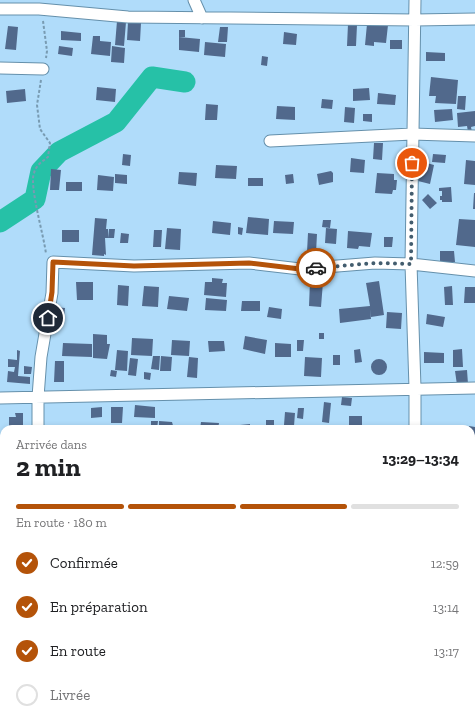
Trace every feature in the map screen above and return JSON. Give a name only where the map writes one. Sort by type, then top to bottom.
[{"type":"street","points":[[194,0],[202,18]]},
{"type":"street","points":[[415,0],[416,20],[412,134],[411,264],[415,425]]},
{"type":"street","points":[[0,9],[39,5],[128,17],[416,20],[475,19]]},
{"type":"street","points":[[0,68],[43,69]]},
{"type":"street","points":[[270,141],[412,134],[475,136]]},
{"type":"street","points":[[38,425],[38,397],[41,357],[52,292],[53,262],[134,266],[249,263],[300,269],[375,263],[411,264],[475,271]]},
{"type":"street","points":[[0,398],[415,388],[475,388]]},
{"type":"path","points":[[39,5],[47,51],[37,105],[40,129],[50,143],[48,156],[38,165],[33,174],[34,200],[43,230],[48,261]]},
{"type":"building","points":[[117,21],[126,22],[124,46],[115,45]]},
{"type":"building","points":[[128,22],[141,23],[140,41],[127,40]]},
{"type":"building","points":[[348,24],[357,25],[356,46],[347,46]]},
{"type":"building","points":[[367,24],[388,25],[386,43],[374,42],[374,46],[365,45]]},
{"type":"building","points":[[8,26],[18,27],[16,50],[5,49]]},
{"type":"building","points":[[220,27],[228,27],[227,42],[218,42]]},
{"type":"building","points":[[179,30],[185,30],[185,37],[179,37]]},
{"type":"building","points":[[61,31],[81,33],[81,41],[61,40]]},
{"type":"building","points":[[284,32],[297,34],[296,45],[283,44]]},
{"type":"building","points":[[93,36],[100,36],[100,41],[111,42],[110,56],[91,54]]},
{"type":"building","points":[[179,37],[200,39],[199,52],[179,50]]},
{"type":"building","points":[[390,40],[402,40],[402,49],[390,49]]},
{"type":"building","points":[[205,42],[226,44],[225,57],[204,55]]},
{"type":"building","points":[[59,46],[73,48],[72,56],[58,54]]},
{"type":"building","points":[[112,46],[125,48],[124,63],[111,62]]},
{"type":"building","points":[[426,52],[445,53],[445,61],[426,61]]},
{"type":"building","points":[[262,56],[268,57],[267,66],[261,65]]},
{"type":"building","points":[[431,77],[458,80],[456,104],[435,103],[436,96],[429,96]]},
{"type":"building","points":[[97,87],[116,89],[115,102],[96,100]]},
{"type":"building","points":[[369,88],[370,100],[353,101],[353,89]]},
{"type":"building","points":[[25,89],[26,101],[7,103],[6,91]]},
{"type":"building","points":[[378,93],[396,95],[395,105],[377,104]]},
{"type":"building","points":[[458,96],[466,96],[465,110],[457,109]]},
{"type":"building","points":[[322,99],[333,100],[332,109],[321,108]]},
{"type":"building","points":[[206,104],[218,105],[217,120],[205,120]]},
{"type":"building","points":[[277,106],[295,107],[295,120],[276,119]]},
{"type":"building","points":[[345,107],[355,108],[354,123],[344,122]]},
{"type":"building","points":[[452,109],[453,120],[435,122],[434,110]]},
{"type":"building","points":[[475,111],[475,126],[471,127],[472,132],[468,132],[467,126],[458,127],[457,113]]},
{"type":"building","points":[[363,114],[372,114],[372,122],[363,121]]},
{"type":"building","points":[[374,143],[383,143],[382,160],[373,159]]},
{"type":"building","points":[[123,154],[131,155],[130,166],[122,165]]},
{"type":"building","points":[[433,154],[446,155],[445,163],[432,162]]},
{"type":"building","points":[[351,158],[365,160],[364,173],[350,172]]},
{"type":"building","points":[[466,160],[475,161],[475,185],[464,184]]},
{"type":"building","points":[[423,162],[434,165],[430,184],[418,181]]},
{"type":"building","points":[[216,165],[237,166],[236,179],[215,178]]},
{"type":"building","points":[[51,169],[61,170],[59,190],[50,190]]},
{"type":"building","points":[[331,171],[333,173],[333,182],[319,185],[317,174]]},
{"type":"building","points":[[179,172],[197,173],[196,186],[178,184]]},
{"type":"building","points":[[377,173],[394,174],[394,180],[397,180],[396,190],[393,190],[392,194],[375,193]]},
{"type":"building","points":[[115,174],[127,175],[127,184],[115,183]]},
{"type":"building","points":[[293,174],[294,183],[286,184],[285,175]]},
{"type":"building","points":[[98,175],[114,177],[113,191],[97,190]]},
{"type":"building","points":[[248,178],[263,178],[263,186],[248,186]]},
{"type":"building","points":[[66,182],[82,182],[82,191],[66,191]]},
{"type":"building","points":[[451,187],[452,202],[442,202],[442,200],[440,200],[440,196],[442,196],[442,191],[439,191],[439,188]]},
{"type":"building","points":[[474,193],[475,209],[473,209]]},
{"type":"building","points":[[428,194],[437,203],[430,209],[422,200]]},
{"type":"building","points":[[248,217],[269,219],[268,235],[246,233]]},
{"type":"building","points":[[95,218],[107,219],[106,229],[108,229],[108,238],[105,238],[106,255],[104,254],[104,256],[92,255]]},
{"type":"building","points":[[459,219],[475,220],[475,247],[456,245]]},
{"type":"building","points":[[323,220],[331,220],[330,228],[322,227]]},
{"type":"building","points":[[213,221],[231,223],[230,235],[212,233]]},
{"type":"building","points":[[274,221],[294,222],[293,234],[273,233]]},
{"type":"building","points":[[238,227],[243,228],[242,235],[238,234]]},
{"type":"building","points":[[167,228],[181,229],[180,250],[165,249]]},
{"type":"building","points":[[326,228],[337,229],[336,244],[325,243]]},
{"type":"building","points":[[109,229],[115,229],[114,238],[108,238]]},
{"type":"building","points":[[62,230],[79,230],[79,242],[62,242]]},
{"type":"building","points":[[154,230],[162,230],[161,247],[153,247]]},
{"type":"building","points":[[348,231],[372,233],[370,247],[359,246],[358,249],[347,248]]},
{"type":"building","points":[[121,233],[129,234],[128,243],[120,243]]},
{"type":"building","points":[[308,233],[317,234],[316,253],[307,252]]},
{"type":"building","points":[[384,237],[393,237],[392,247],[384,247]]},
{"type":"building","points":[[440,251],[454,251],[455,262],[440,262]]},
{"type":"building","points":[[212,278],[223,279],[222,283],[227,283],[226,297],[204,295],[205,282],[212,282]]},
{"type":"building","points":[[310,281],[323,282],[321,307],[309,306]]},
{"type":"building","points":[[379,281],[384,315],[371,317],[370,309],[371,319],[340,323],[339,309],[370,306],[366,283]]},
{"type":"building","points":[[76,282],[93,282],[93,300],[77,300]]},
{"type":"building","points":[[118,285],[129,286],[128,306],[117,305]]},
{"type":"building","points":[[144,286],[159,287],[158,307],[142,306]]},
{"type":"building","points":[[452,286],[453,305],[445,305],[444,287]]},
{"type":"building","points":[[465,287],[475,287],[475,303],[464,303]]},
{"type":"building","points":[[169,296],[189,298],[187,311],[167,309]]},
{"type":"building","points":[[206,298],[227,300],[226,311],[205,310]]},
{"type":"building","points":[[242,301],[260,301],[260,311],[241,311]]},
{"type":"building","points":[[55,307],[65,308],[63,325],[54,324]]},
{"type":"building","points":[[269,307],[282,309],[281,319],[267,317]]},
{"type":"building","points":[[387,312],[402,313],[401,329],[386,328]]},
{"type":"building","points":[[427,314],[445,317],[443,327],[426,324]]},
{"type":"building","points":[[319,333],[324,333],[324,339],[319,339]]},
{"type":"building","points":[[93,334],[107,335],[107,344],[110,344],[107,359],[93,358]]},
{"type":"building","points":[[245,336],[267,340],[265,354],[243,349]]},
{"type":"building","points":[[132,338],[153,339],[152,356],[131,355]]},
{"type":"building","points":[[172,340],[190,341],[189,356],[171,355]]},
{"type":"building","points":[[297,340],[304,340],[303,351],[297,351]]},
{"type":"building","points":[[208,341],[224,341],[225,351],[209,352]]},
{"type":"building","points":[[63,343],[92,344],[92,357],[62,356]]},
{"type":"building","points":[[275,343],[291,344],[291,357],[275,357]]},
{"type":"building","points":[[360,349],[362,362],[355,363],[354,350]]},
{"type":"building","points":[[462,349],[463,367],[453,367],[453,350]]},
{"type":"building","points":[[17,350],[20,351],[18,376],[30,377],[30,384],[7,382],[8,371],[14,372],[15,367],[8,367],[8,359],[17,360]]},
{"type":"building","points":[[117,350],[128,351],[127,371],[115,370]]},
{"type":"building","points":[[424,352],[444,353],[444,363],[424,363]]},
{"type":"building","points":[[333,355],[340,355],[340,365],[333,365]]},
{"type":"building","points":[[153,356],[160,356],[159,370],[151,369]]},
{"type":"building","points":[[161,356],[172,357],[171,371],[160,371]]},
{"type":"building","points":[[189,357],[198,358],[197,378],[187,377]]},
{"type":"building","points":[[305,357],[322,358],[321,377],[304,376]]},
{"type":"building","points":[[130,358],[138,359],[136,376],[128,375]]},
{"type":"building","points":[[379,359],[385,361],[387,367],[385,373],[379,375],[373,373],[371,367],[373,361]]},
{"type":"building","points":[[55,361],[64,361],[64,382],[54,382]]},
{"type":"building","points":[[24,366],[32,367],[31,374],[24,374]]},
{"type":"building","points":[[111,370],[117,371],[116,377],[110,376]]},
{"type":"building","points":[[467,370],[468,384],[457,385],[455,371]]},
{"type":"building","points":[[144,372],[151,373],[150,380],[144,379]]},
{"type":"building","points":[[342,397],[352,398],[351,406],[341,405]]},
{"type":"building","points":[[324,402],[331,403],[329,423],[322,422]]},
{"type":"building","points":[[135,405],[155,407],[155,418],[134,417]]},
{"type":"building","points":[[102,407],[102,417],[91,418],[91,408]]},
{"type":"building","points":[[111,407],[123,407],[122,423],[111,423]]},
{"type":"building","points":[[298,408],[304,408],[303,419],[297,418]]},
{"type":"building","points":[[285,412],[295,413],[294,425],[284,425]]},
{"type":"building","points":[[15,413],[23,413],[23,425],[9,425],[9,417],[16,417]]},
{"type":"building","points":[[349,416],[362,416],[362,425],[349,425]]},
{"type":"building","points":[[266,420],[274,420],[274,425],[266,425]]},
{"type":"building","points":[[151,421],[158,421],[158,425],[151,425]]},
{"type":"building","points":[[159,421],[172,422],[173,425],[159,425]]},
{"type":"building","points":[[201,422],[219,423],[219,425],[201,425]]},
{"type":"waterway","points":[[0,222],[35,199],[41,171],[59,152],[116,122],[152,77],[185,82]]},
{"type":"way so far","points":[[316,268],[375,263],[411,264],[412,163]]},
{"type":"route","points":[[48,318],[52,292],[53,262],[134,266],[249,263],[300,269],[316,268]]}]
